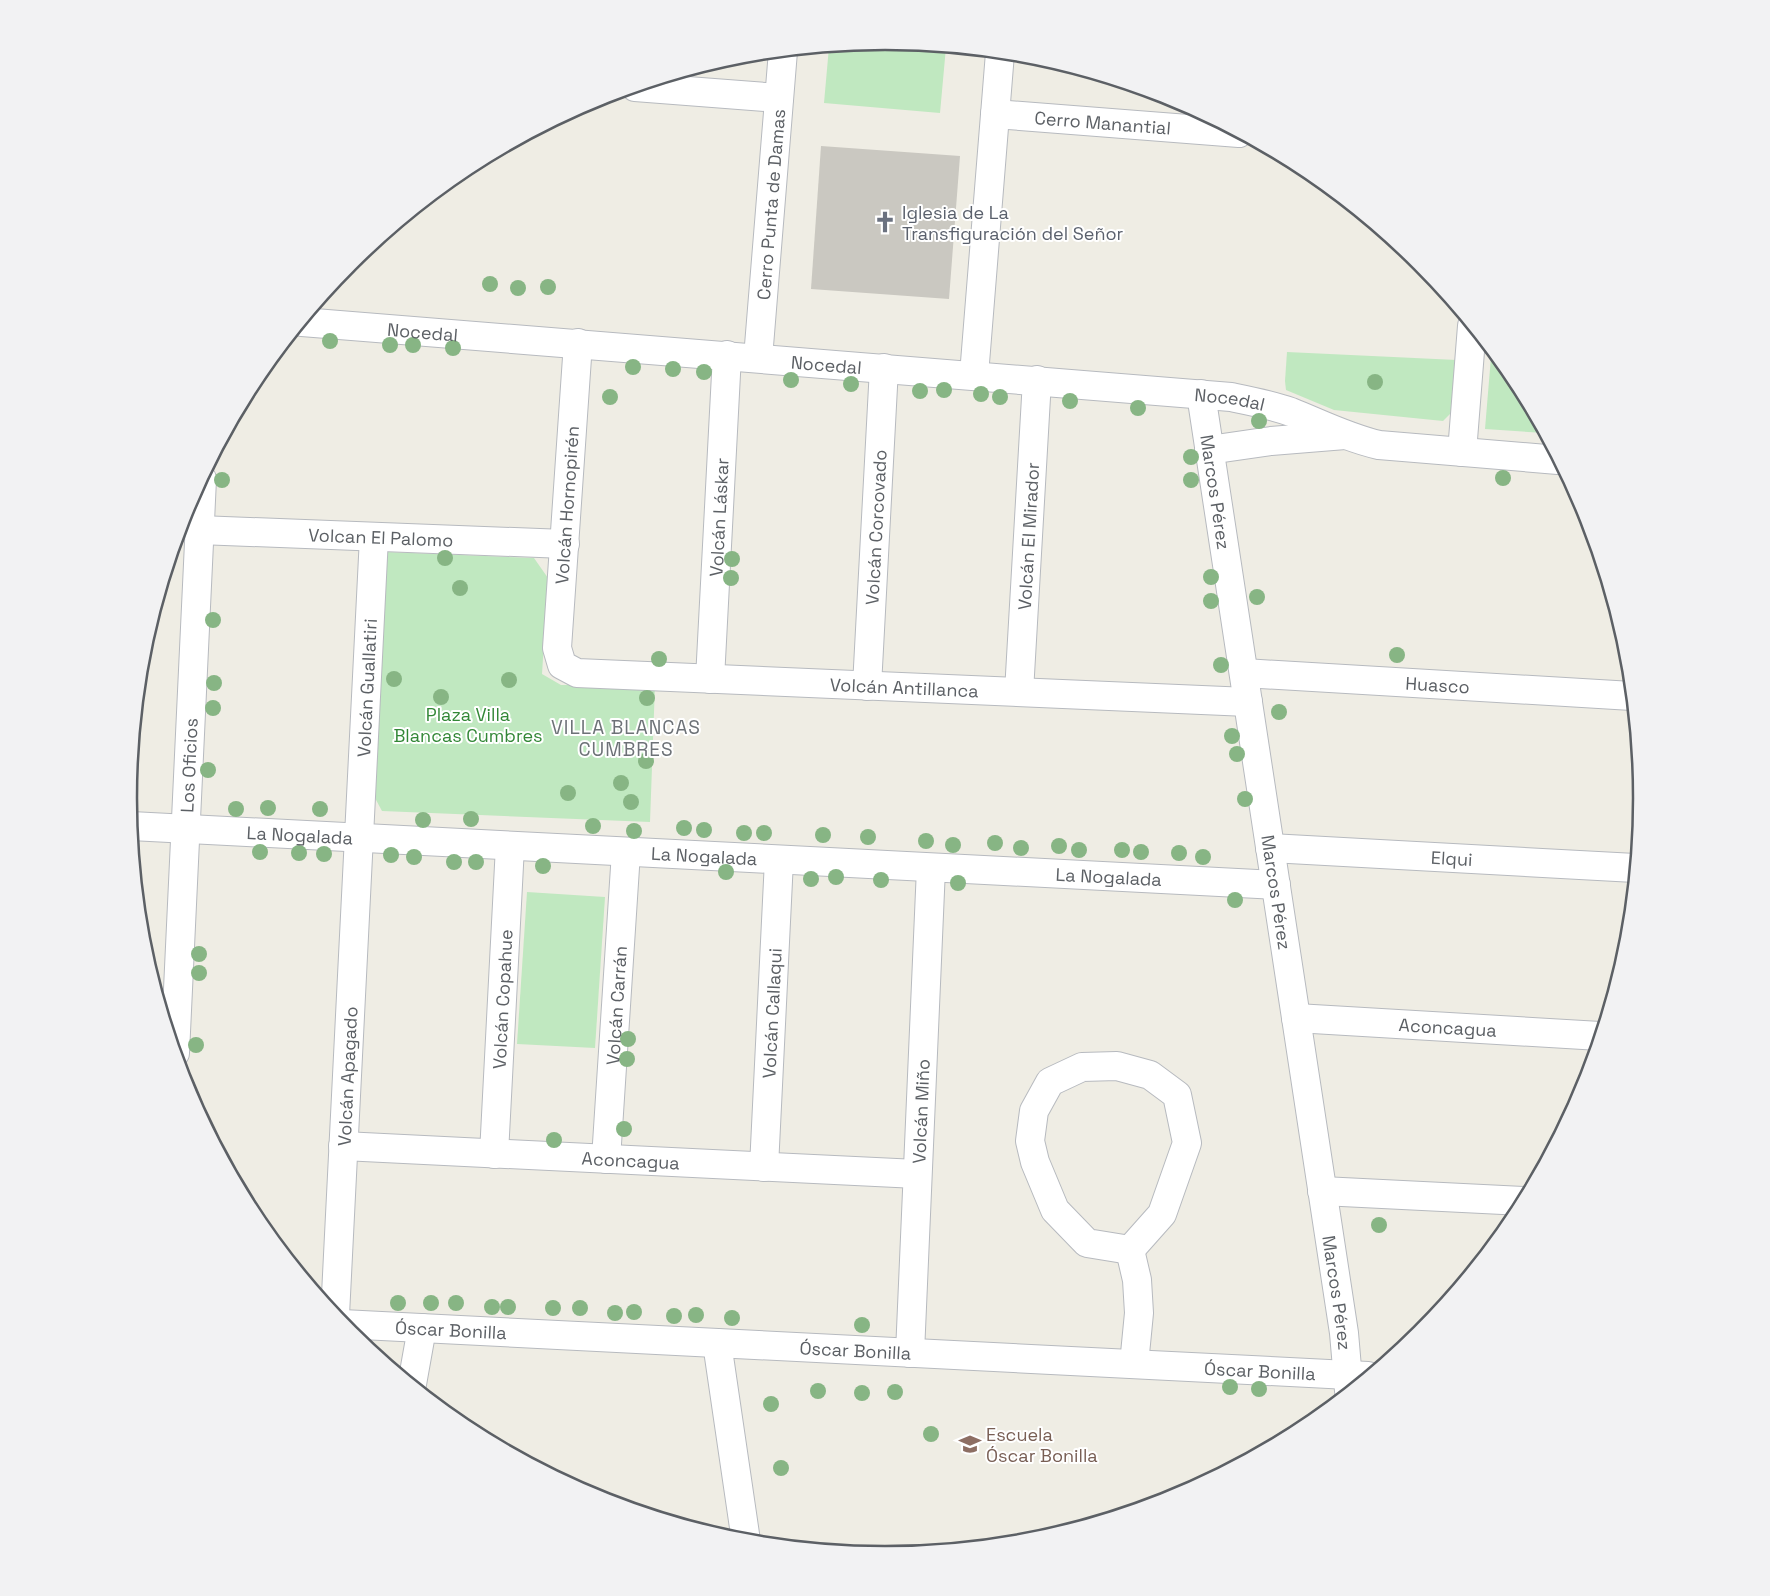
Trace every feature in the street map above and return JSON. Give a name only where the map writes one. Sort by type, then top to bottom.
[{"type":"street","name":"Cerro Punta de Damas","points":[[758,358],[783,57]]},
{"type":"street","points":[[974,375],[1000,59]]},
{"type":"street","points":[[650,88],[779,98]]},
{"type":"street","name":"Cerro Manantial","points":[[995,114],[1227,133]]},
{"type":"street","name":"Nocedal","points":[[309,323],[1231,397],[1264,403],[1345,435],[1379,445],[1552,459]]},
{"type":"street","points":[[1462,452],[1471,335]]},
{"type":"street","name":"Volcán Hornopirén","points":[[562,665],[558,657],[557,648],[578,344]]},
{"type":"street","name":"Volcán Láskar","points":[[710,679],[727,355]]},
{"type":"street","name":"Volcán Corcovado","points":[[867,686],[884,368]]},
{"type":"street","name":"Volcán El Mirador","points":[[1019,692],[1037,380]]},
{"type":"street","name":"Marcos Pérez","points":[[1201,394],[1344,1333],[1355,1379]]},
{"type":"street","name":"Nocedal","points":[[1209,450],[1271,441],[1345,435]]},
{"type":"street","name":"Los Oficios","points":[[176,1035],[201,496]]},
{"type":"street","name":"Volcan El Palomo","points":[[199,530],[565,544]]},
{"type":"street","name":"Volcán Guallatiri","points":[[358,838],[374,537]]},
{"type":"street","name":"Volcán Antillanca","points":[[562,665],[577,673],[1248,702]]},
{"type":"street","name":"Huasco","points":[[1244,673],[1626,696]]},
{"type":"street","name":"La Nogalada","points":[[138,826],[1276,885]]},
{"type":"street","name":"Volcán Apagado","points":[[336,1305],[358,838]]},
{"type":"street","name":"Volcán Copahue","points":[[494,1154],[510,846]]},
{"type":"street","name":"Elqui","points":[[1270,848],[1629,868]]},
{"type":"street","name":"Volcán Carrán","points":[[606,1159],[626,852]]},
{"type":"street","name":"Volcán Callaqui","points":[[764,1167],[779,860]]},
{"type":"street","name":"Volcán Miño","points":[[910,1353],[931,868]]},
{"type":"street","name":"Aconcagua","points":[[1296,1018],[1594,1036]]},
{"type":"street","points":[[1117,1066],[1150,1075],[1177,1095],[1188,1144],[1162,1214],[1130,1250],[1087,1243],[1055,1210],[1035,1162],[1030,1141],[1034,1112],[1050,1082],[1082,1067],[1117,1066]]},
{"type":"street","name":"Aconcagua","points":[[344,1146],[917,1174]]},
{"type":"street","points":[[1322,1191],[1515,1201]]},
{"type":"street","points":[[1130,1250],[1136,1280],[1139,1313],[1134,1364]]},
{"type":"street","name":"Óscar Bonilla","points":[[354,1325],[1134,1364],[1352,1381]]},
{"type":"street","points":[[413,1377],[422,1328]]},
{"type":"street","points":[[717,1343],[745,1533]]},
{"type":"green space","points":[[885,50],[945,53],[940,113],[824,103],[828,53]]},
{"type":"green space","points":[[1287,352],[1457,360],[1455,409],[1443,421],[1334,410],[1286,390]]},
{"type":"green space","points":[[1491,360],[1507,382],[1538,433],[1485,429]]},
{"type":"green space","name":"Plaza Villa Blancas Cumbres","points":[[387,552],[534,558],[548,578],[542,674],[561,685],[655,685],[650,822],[382,811],[375,798]]},
{"type":"green space","points":[[527,892],[605,897],[595,1048],[517,1044]]},
{"type":"building","name":"Iglesia de La Transfiguración del Señor","points":[[821,146],[960,156],[949,299],[811,289]]},
{"type":"place","name":"Iglesia de La Transfiguración del Señor","points":[[885,222]]},
{"type":"place","name":"Escuela Óscar Bonilla","points":[[970,1444]]},
{"type":"district","name":"VILLA BLANCAS CUMBRES","points":[[626,738]]}]
